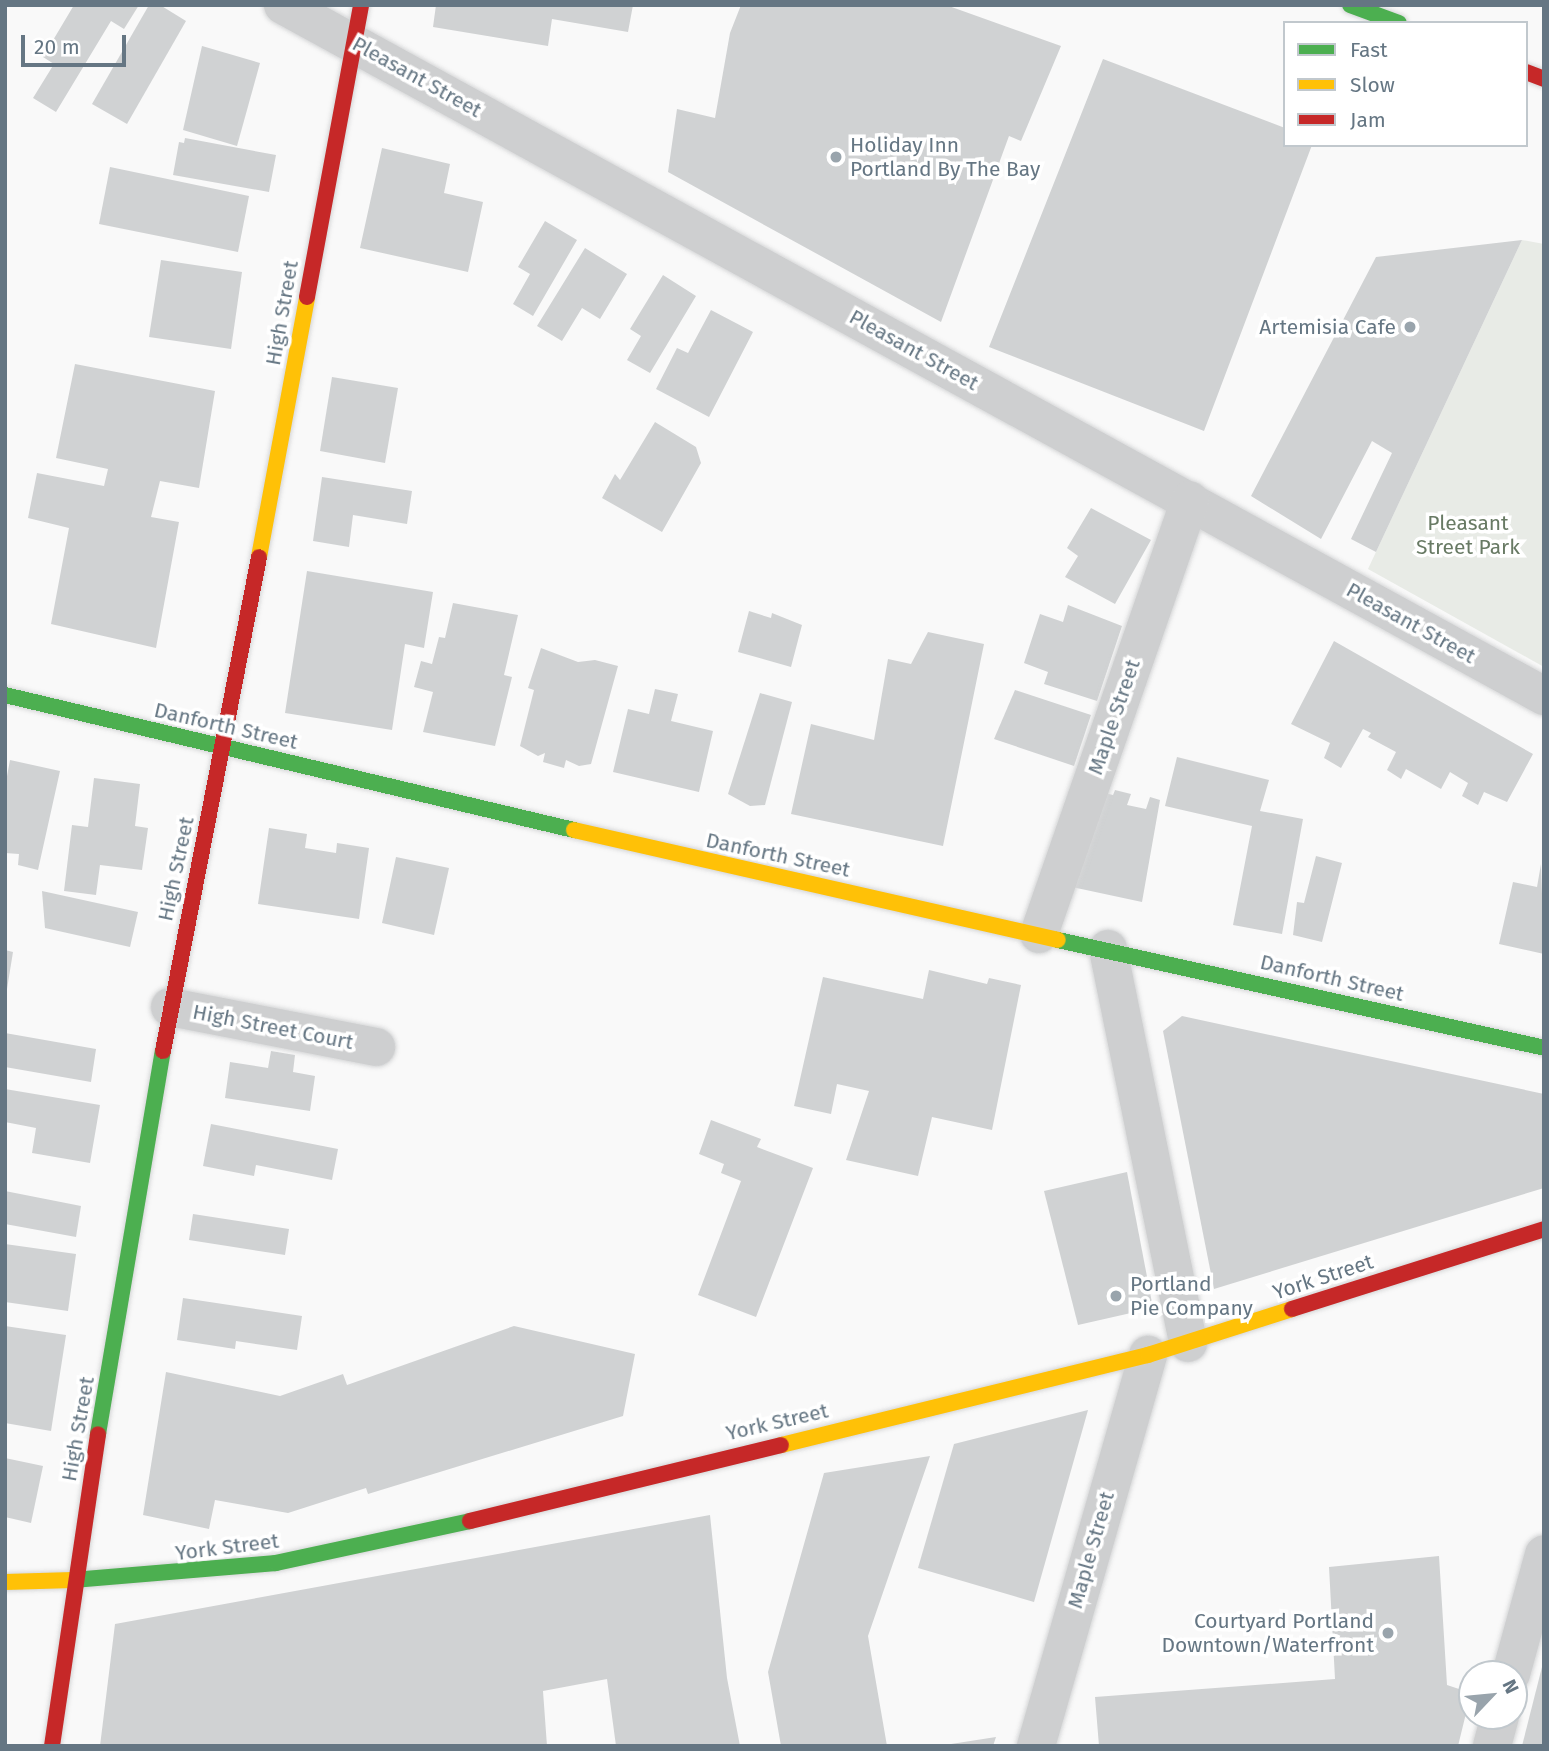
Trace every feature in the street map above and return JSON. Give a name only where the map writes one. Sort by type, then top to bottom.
[{"type":"street","name":"Pleasant Street","points":[[283,5],[1544,696]]},
{"type":"street","name":"High Street","points":[[51,1746],[73,1580],[170,1007],[223,748],[361,5]]},
{"type":"street","points":[[1350,5],[1394,21]]},
{"type":"street","name":"Maple Street","points":[[1039,933],[1190,501]]},
{"type":"street","name":"Danforth Street","points":[[5,695],[223,748],[1544,1048]]},
{"type":"street","points":[[1108,949],[1188,1343]]},
{"type":"street","name":"High Street Court","points":[[170,1007],[376,1047]]},
{"type":"street","name":"York Street","points":[[5,1582],[216,1570],[342,1552],[1148,1354],[1544,1229]]},
{"type":"street","name":"Maple Street","points":[[1036,1746],[1148,1354]]},
{"type":"street","points":[[1515,1660],[1544,1554]]},
{"type":"green space","name":"Pleasant Street Park","points":[[1522,240],[1544,244],[1544,667],[1368,569]]},
{"type":"building","points":[[74,5],[139,5],[124,29],[111,21],[56,112],[33,98],[54,64],[43,57]]},
{"type":"building","points":[[149,5],[160,5],[186,21],[127,124],[92,104]]},
{"type":"building","points":[[436,5],[633,5],[628,32],[552,19],[548,46],[433,27]]},
{"type":"building","name":"Holiday Inn Portland By The Bay","points":[[741,5],[946,5],[1061,46],[1021,141],[1009,136],[941,322],[668,172],[677,109],[715,118],[730,33]]},
{"type":"building","points":[[202,46],[260,63],[237,146],[183,130]]},
{"type":"building","points":[[1103,59],[1283,127],[1283,147],[1311,147],[1204,431],[989,347]]},
{"type":"building","points":[[185,138],[276,155],[269,192],[173,175],[179,142],[184,143]]},
{"type":"building","points":[[382,148],[450,164],[444,193],[483,202],[468,272],[360,248]]},
{"type":"building","points":[[110,167],[249,196],[238,252],[99,224]]},
{"type":"building","points":[[545,221],[577,240],[533,316],[513,304],[530,274],[518,267]]},
{"type":"building","name":"Artemisia Cafe","points":[[1522,240],[1376,552],[1351,539],[1392,453],[1372,441],[1321,539],[1251,496],[1376,257]]},
{"type":"building","points":[[585,248],[627,274],[600,319],[582,308],[562,341],[537,326]]},
{"type":"building","points":[[161,260],[242,272],[231,349],[149,337]]},
{"type":"building","points":[[663,275],[696,296],[650,373],[627,360],[641,336],[630,329]]},
{"type":"building","points":[[711,310],[753,332],[709,417],[656,389],[677,348],[688,353]]},
{"type":"building","points":[[75,364],[215,391],[199,488],[160,481],[151,517],[179,522],[156,648],[51,624],[69,528],[28,518],[37,473],[104,486],[108,469],[56,458]]},
{"type":"building","points":[[332,377],[398,388],[385,463],[320,451]]},
{"type":"building","points":[[655,422],[696,447],[701,463],[662,532],[602,498],[615,474],[620,480]]},
{"type":"building","points":[[322,477],[412,491],[407,524],[353,515],[349,547],[313,541]]},
{"type":"building","points":[[1091,508],[1151,540],[1115,604],[1065,577],[1078,556],[1067,548]]},
{"type":"building","points":[[307,571],[433,592],[424,648],[405,644],[392,730],[285,713]]},
{"type":"building","points":[[453,603],[518,615],[504,675],[512,677],[495,746],[423,732],[433,692],[414,687],[421,661],[432,664],[439,637],[445,638]]},
{"type":"building","points":[[1068,605],[1122,626],[1097,701],[1044,684],[1048,672],[1024,663],[1040,614],[1063,622]]},
{"type":"building","points":[[749,611],[771,618],[772,613],[802,625],[791,667],[738,652]]},
{"type":"building","points":[[928,632],[984,644],[943,846],[791,814],[811,724],[874,740],[888,659],[911,664]]},
{"type":"building","points":[[1334,641],[1533,754],[1507,802],[1484,792],[1478,805],[1462,796],[1468,783],[1450,772],[1441,789],[1406,769],[1401,779],[1387,770],[1396,752],[1368,737],[1371,733],[1363,729],[1341,768],[1324,758],[1330,743],[1291,724]]},
{"type":"building","points":[[541,648],[578,662],[595,660],[618,666],[591,764],[579,766],[566,760],[564,768],[543,762],[545,753],[538,756],[520,746],[534,690],[528,688]]},
{"type":"building","points":[[655,689],[678,694],[671,721],[713,731],[699,792],[613,772],[628,709],[649,714]]},
{"type":"building","points":[[1015,690],[1091,715],[1074,766],[994,739]]},
{"type":"building","points":[[760,693],[792,702],[765,805],[750,806],[728,794]]},
{"type":"building","points":[[1177,757],[1269,780],[1260,811],[1303,819],[1282,934],[1233,925],[1252,826],[1165,806]]},
{"type":"building","points":[[10,760],[60,771],[38,870],[18,865],[19,854],[5,853],[5,787]]},
{"type":"building","points":[[94,778],[140,784],[135,826],[148,828],[142,870],[100,865],[96,895],[64,891],[72,825],[88,827]]},
{"type":"building","points":[[1115,790],[1131,794],[1127,805],[1146,809],[1150,797],[1160,800],[1142,902],[1072,887],[1105,793],[1113,795]]},
{"type":"building","points":[[269,828],[307,834],[305,848],[336,853],[337,843],[369,848],[359,919],[258,904]]},
{"type":"building","points":[[1316,856],[1342,863],[1322,942],[1293,935],[1297,902],[1304,903]]},
{"type":"building","points":[[396,857],[449,868],[434,935],[382,923]]},
{"type":"building","points":[[1541,864],[1544,954],[1499,944],[1513,882],[1537,887]]},
{"type":"building","points":[[42,891],[138,912],[130,947],[45,928]]},
{"type":"building","points":[[5,950],[13,952],[7,989],[5,989]]},
{"type":"building","points":[[929,970],[987,984],[989,978],[1021,985],[992,1130],[932,1117],[918,1176],[846,1160],[869,1091],[837,1084],[831,1114],[794,1106],[823,977],[923,999]]},
{"type":"building","points":[[1182,1016],[1544,1094],[1544,1188],[1214,1289],[1163,1031]]},
{"type":"building","points":[[5,1033],[96,1049],[91,1082],[5,1067]]},
{"type":"building","points":[[271,1051],[295,1055],[293,1072],[315,1076],[310,1111],[225,1098],[230,1062],[268,1068]]},
{"type":"building","points":[[5,1089],[100,1105],[90,1163],[32,1153],[36,1128],[5,1122]]},
{"type":"building","points":[[711,1120],[761,1139],[757,1147],[813,1168],[756,1317],[698,1295],[741,1181],[721,1173],[724,1164],[699,1154]]},
{"type":"building","points":[[211,1124],[338,1149],[332,1180],[256,1165],[254,1176],[203,1166]]},
{"type":"building","points":[[1127,1172],[1153,1308],[1078,1325],[1044,1191]]},
{"type":"building","points":[[5,1191],[81,1206],[76,1237],[5,1224]]},
{"type":"building","points":[[193,1214],[289,1229],[285,1255],[189,1240]]},
{"type":"building","points":[[5,1244],[76,1254],[68,1311],[5,1302]]},
{"type":"building","points":[[183,1298],[302,1316],[297,1350],[236,1341],[235,1349],[177,1340]]},
{"type":"building","points":[[5,1326],[66,1335],[51,1431],[5,1423]]},
{"type":"building","points":[[514,1326],[635,1354],[623,1416],[368,1494],[366,1488],[288,1513],[215,1500],[209,1529],[143,1515],[166,1372],[280,1396],[343,1374],[347,1385]]},
{"type":"building","points":[[1088,1410],[1034,1602],[918,1568],[954,1444]]},
{"type":"building","points":[[930,1456],[868,1636],[887,1746],[781,1746],[768,1672],[824,1473]]},
{"type":"building","points":[[5,1458],[43,1466],[31,1523],[5,1517]]},
{"type":"building","points":[[710,1515],[727,1678],[740,1746],[616,1746],[607,1679],[543,1691],[547,1746],[100,1746],[115,1624]]},
{"type":"building","name":"Courtyard Portland Downtown/Waterfront","points":[[1439,1556],[1447,1685],[1458,1689],[1458,1730],[1462,1730],[1458,1746],[1099,1746],[1095,1697],[1335,1679],[1329,1567]]},
{"type":"building","points":[[1543,1663],[1544,1746],[1522,1746]]},
{"type":"building","points":[[996,1737],[993,1746],[951,1746],[951,1744]]},
{"type":"traffic: fast","points":[[1350,5],[1394,21]]},
{"type":"traffic: fast","points":[[5,695],[574,830]]},
{"type":"traffic: fast","points":[[1058,940],[1544,1048]]},
{"type":"traffic: fast","points":[[98,1434],[163,1051]]},
{"type":"traffic: fast","points":[[73,1580],[276,1563],[470,1521]]},
{"type":"traffic: slow","points":[[259,557],[307,297]]},
{"type":"traffic: slow","points":[[574,830],[1058,940]]},
{"type":"traffic: slow","points":[[781,1445],[1148,1355],[1292,1309]]},
{"type":"traffic: slow","points":[[5,1582],[73,1580]]},
{"type":"traffic: jam","points":[[307,297],[361,5]]},
{"type":"traffic: jam","points":[[1528,73],[1544,79]]},
{"type":"traffic: jam","points":[[163,1051],[259,557]]},
{"type":"traffic: jam","points":[[1292,1309],[1544,1229]]},
{"type":"traffic: jam","points":[[52,1746],[98,1434]]},
{"type":"traffic: jam","points":[[470,1521],[781,1445]]},
{"type":"place","name":"Holiday Inn Portland By The Bay","points":[[836,157]]},
{"type":"place","name":"Artemisia Cafe","points":[[1410,327]]},
{"type":"place","name":"Portland Pie Company","points":[[1116,1296]]},
{"type":"place","name":"Courtyard Portland Downtown/Waterfront","points":[[1388,1633]]}]
